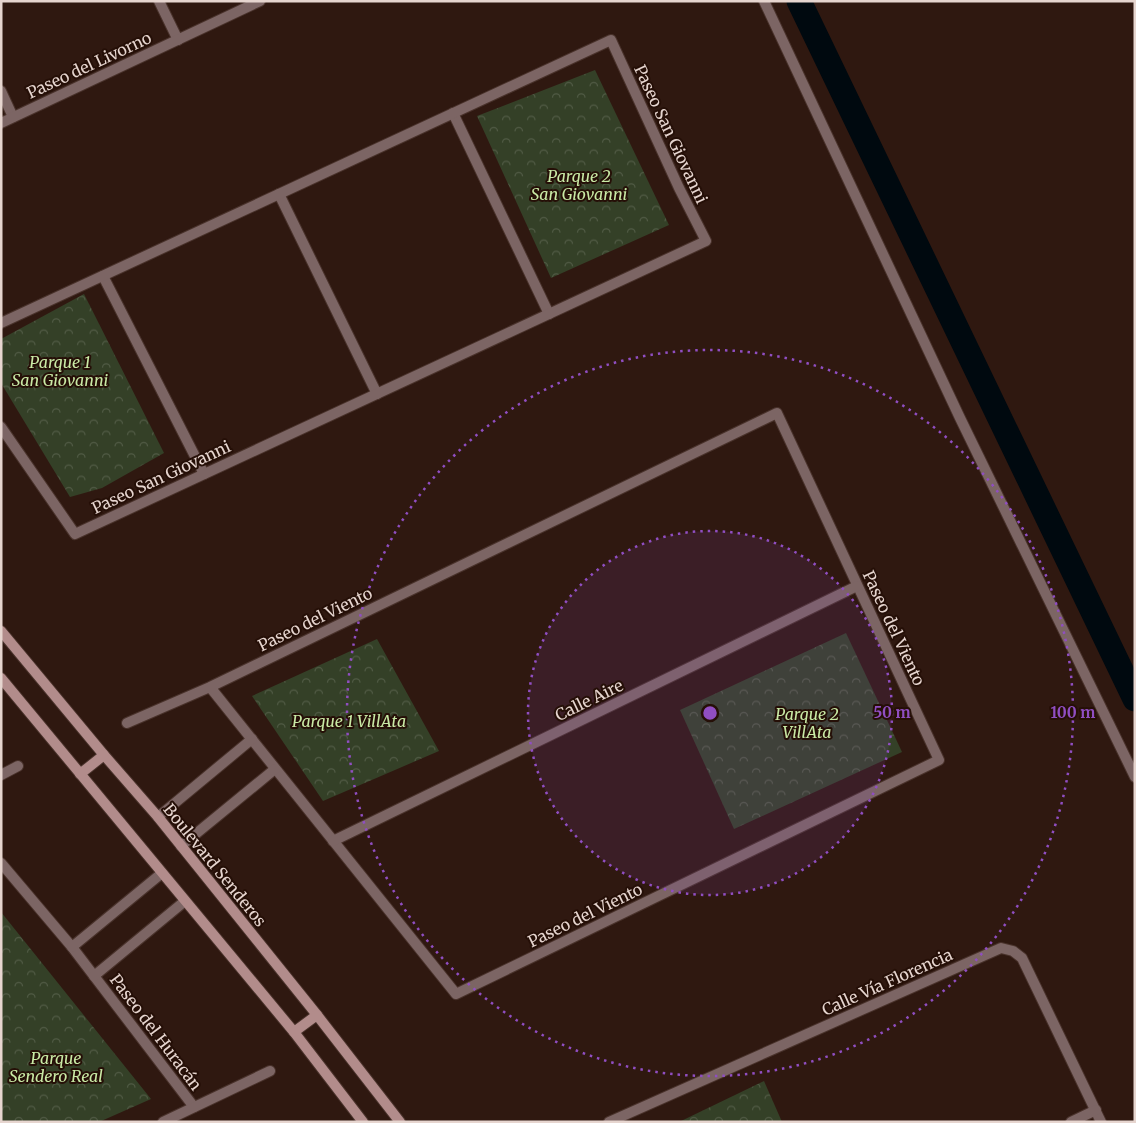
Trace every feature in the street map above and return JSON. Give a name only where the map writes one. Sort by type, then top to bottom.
[{"type":"main road","name":"Boulevard Senderos","points":[[1,631],[158,817],[400,1122]]},
{"type":"main road","points":[[1,678],[294,1032],[363,1122]]},
{"type":"main road","points":[[80,774],[104,755]]},
{"type":"main road","points":[[294,1032],[317,1015]]},
{"type":"street","name":"Paseo del Livorno","points":[[159,1],[178,40]]},
{"type":"street","name":"Paseo del Livorno","points":[[1,123],[260,1]]},
{"type":"street","points":[[764,1],[956,410],[1135,777]]},
{"type":"street","name":"Paseo San Giovanni","points":[[1,323],[611,40],[706,241],[75,534],[1,427]]},
{"type":"street","name":"Paseo del Livorno","points":[[1,91],[13,117]]},
{"type":"street","points":[[453,114],[550,314]]},
{"type":"street","points":[[279,194],[377,394]]},
{"type":"street","points":[[103,276],[204,474]]},
{"type":"street","name":"Paseo del Viento","points":[[128,723],[210,687],[777,413],[939,760],[456,994],[210,687]]},
{"type":"street","name":"Calle Aire","points":[[333,841],[857,586]]},
{"type":"street","points":[[158,817],[252,739]]},
{"type":"street","points":[[1,776],[18,766]]},
{"type":"street","points":[[181,846],[275,769]]},
{"type":"street","name":"Paseo del Huracán","points":[[1,863],[72,947],[194,1107]]},
{"type":"street","points":[[72,947],[162,873]]},
{"type":"street","name":"Paseo del Huracán","points":[[94,976],[185,900]]},
{"type":"street","name":"Calle Vía Florencia","points":[[609,1122],[1001,948],[1013,951],[1022,958],[1101,1122]]},
{"type":"street","name":"Paseo del Huracán","points":[[163,1122],[270,1071]]},
{"type":"street","points":[[1071,1122],[1096,1110]]},
{"type":"green space","name":"Parque 2 San Giovanni","points":[[595,70],[669,225],[551,278],[477,116]]},
{"type":"green space","name":"Parque 1 San Giovanni","points":[[84,294],[164,453],[102,488],[70,497],[1,383],[1,339]]},
{"type":"green space","name":"Parque 2 VillAta","points":[[846,633],[902,752],[734,829],[680,710]]},
{"type":"green space","name":"Parque 1 VillAta","points":[[377,639],[439,751],[323,801],[252,696]]},
{"type":"green space","name":"Parque Sendero Real","points":[[1,912],[151,1099],[99,1122],[1,1122]]},
{"type":"green space","points":[[764,1081],[782,1122],[679,1122]]},
{"type":"waterway","points":[[799,1],[1135,699]]}]
